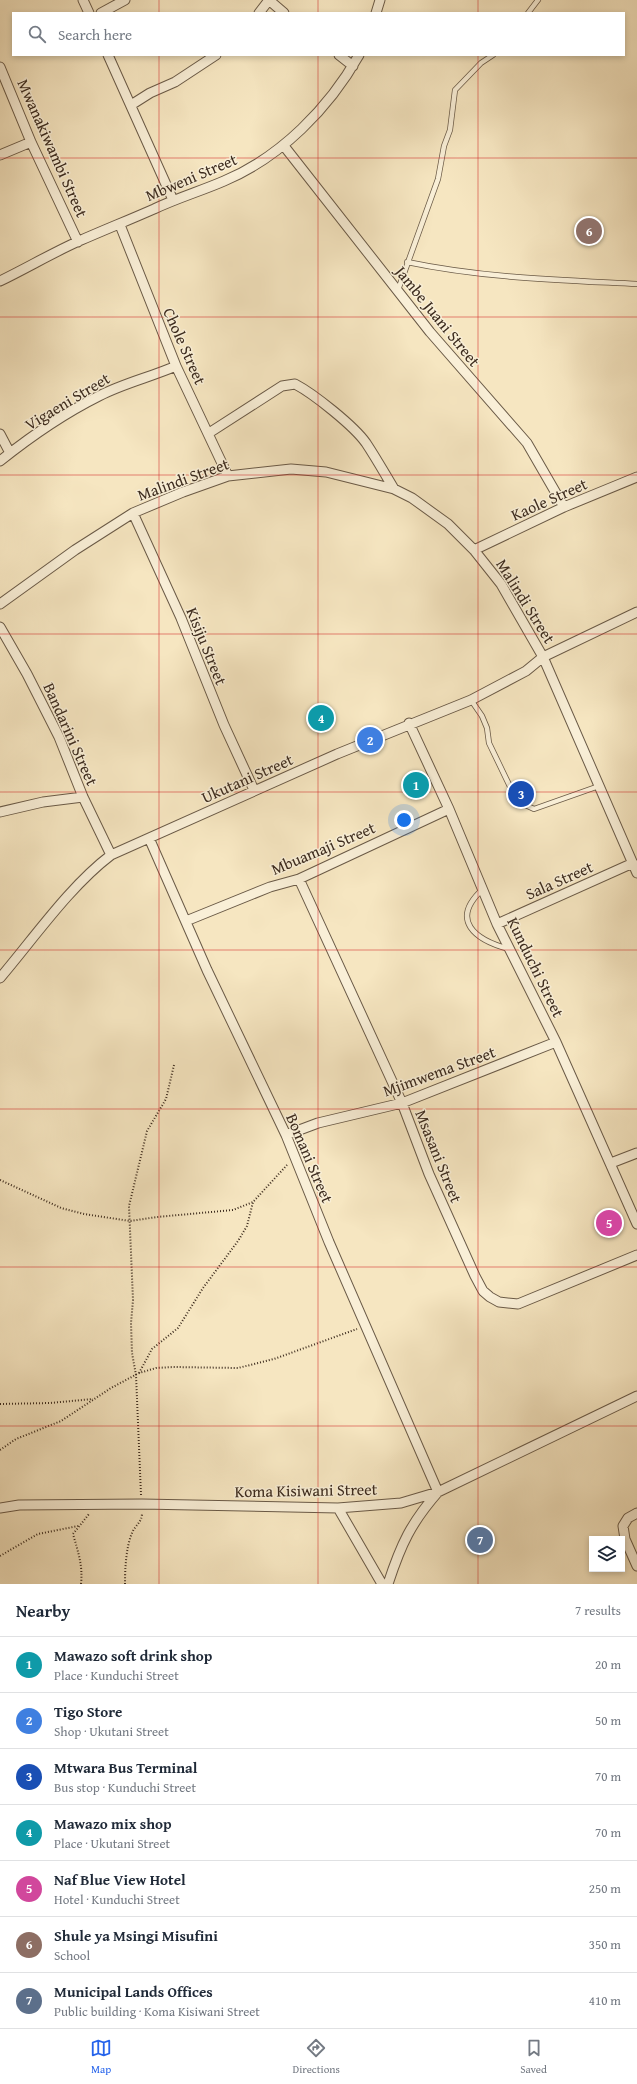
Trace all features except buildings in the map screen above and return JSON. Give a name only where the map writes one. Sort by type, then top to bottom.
[{"type":"street","points":[[83,0],[89,12]]},
{"type":"street","points":[[103,12],[125,0]]},
{"type":"street","points":[[260,12],[269,0],[283,12]]},
{"type":"street","points":[[376,12],[380,0]]},
{"type":"street","points":[[108,56],[173,200]]},
{"type":"street","points":[[131,105],[150,93],[175,82],[214,56]]},
{"type":"street","points":[[340,56],[353,66]]},
{"type":"street","name":"Mbweni Street","points":[[0,281],[78,242],[120,225],[173,200],[225,181],[257,165],[284,146],[310,121],[353,66],[358,56]]},
{"type":"street","name":"Mwanakiwambi Street","points":[[0,67],[31,142],[78,242]]},
{"type":"street","points":[[0,155],[31,142]]},
{"type":"street","name":"Jambe Juani Street","points":[[284,146],[440,344],[527,443],[564,507]]},
{"type":"street","name":"Chole Street","points":[[120,225],[176,366],[228,476]]},
{"type":"street","name":"Vigaeni Street","points":[[0,461],[98,396],[121,386],[144,380],[176,366]]},
{"type":"street","points":[[209,433],[282,386],[294,384],[303,388],[346,423],[365,442],[394,489]]},
{"type":"street","points":[[0,434],[10,453]]},
{"type":"street","name":"Malindi Street","points":[[0,604],[75,550],[133,513],[183,492],[228,476],[284,470],[305,470],[326,472],[394,489],[412,498],[448,524],[474,550],[501,584],[543,657],[637,873]]},
{"type":"street","name":"Kaole Street","points":[[474,550],[564,507],[637,477]]},
{"type":"street","name":"Kisiju Street","points":[[133,513],[181,618],[210,692],[254,790]]},
{"type":"street","name":"Ukutani Street","points":[[1,973],[96,866],[111,855],[254,790],[410,723],[471,700],[526,671],[543,657],[637,612]]},
{"type":"street","name":"Bandarini Street","points":[[0,627],[28,674],[59,737],[83,797],[111,855]]},
{"type":"street","name":"Kunduchi Street","points":[[410,723],[449,809],[497,924],[556,1042],[637,1224]]},
{"type":"street","points":[[0,812],[43,802],[83,797]]},
{"type":"street","name":"Mbuamaji Street","points":[[186,921],[270,887],[299,878],[449,809]]},
{"type":"street","name":"Bomani Street","points":[[149,838],[286,1135],[294,1157],[438,1492]]},
{"type":"street","name":"Sala Street","points":[[497,924],[633,863]]},
{"type":"street","name":"Msasani Street","points":[[299,878],[402,1103],[461,1249],[483,1291],[498,1302],[518,1304],[637,1255]]},
{"type":"street","name":"Mjimwema Street","points":[[286,1135],[318,1123],[402,1103],[556,1042]]},
{"type":"street","points":[[611,1163],[637,1152]]},
{"type":"street","name":"Koma Kisiwani Street","points":[[0,1508],[19,1505],[142,1504],[338,1508],[401,1503],[438,1492],[637,1396]]},
{"type":"street","points":[[388,1584],[397,1556],[410,1528],[438,1492]]},
{"type":"street","points":[[338,1508],[382,1584]]},
{"type":"street","points":[[637,1513],[628,1518],[623,1526],[625,1539],[637,1566]]},
{"type":"lane","points":[[529,12],[538,0]]},
{"type":"lane","points":[[398,290],[438,179],[444,146],[450,130],[455,90],[481,63],[492,56]]},
{"type":"lane","points":[[407,262],[447,271],[492,276],[637,284]]},
{"type":"lane","points":[[471,700],[482,716],[487,728],[489,743],[517,801],[534,809],[599,786]]},
{"type":"lane","points":[[482,889],[473,898],[466,911],[470,927],[480,938],[510,949]]},
{"type":"path","points":[[125,1584],[132,1531],[142,1520],[136,1375],[132,1353],[131,1323],[133,1300],[129,1206],[132,1186],[143,1152],[144,1140],[148,1127],[166,1099],[174,1065]]},
{"type":"path","points":[[139,1373],[152,1349],[181,1323],[203,1288],[238,1241],[247,1226],[254,1202],[294,1157]]},
{"type":"path","points":[[0,1180],[61,1208],[84,1214],[130,1221],[157,1216],[233,1210],[254,1202]]},
{"type":"path","points":[[0,1450],[16,1439],[61,1421],[94,1399],[139,1373],[156,1368],[174,1366],[238,1368],[274,1359],[366,1326]]},
{"type":"path","points":[[0,1404],[50,1403],[94,1399]]},
{"type":"path","points":[[81,1584],[83,1572],[81,1557],[73,1534],[97,1504]]},
{"type":"path","points":[[0,1556],[38,1534],[79,1526]]},
{"type":"place","name":"Shule ya Msingi Misufini","points":[[589,231]]},
{"type":"place","name":"Mawazo mix shop","points":[[321,718]]},
{"type":"place","name":"Tigo Store","points":[[370,740]]},
{"type":"place","name":"Mawazo soft drink shop","points":[[416,785]]},
{"type":"place","name":"Mtwara Bus Terminal","points":[[521,794]]},
{"type":"place","name":"Naf Blue View Hotel","points":[[609,1223]]},
{"type":"place","name":"Municipal Lands Offices","points":[[480,1540]]}]
